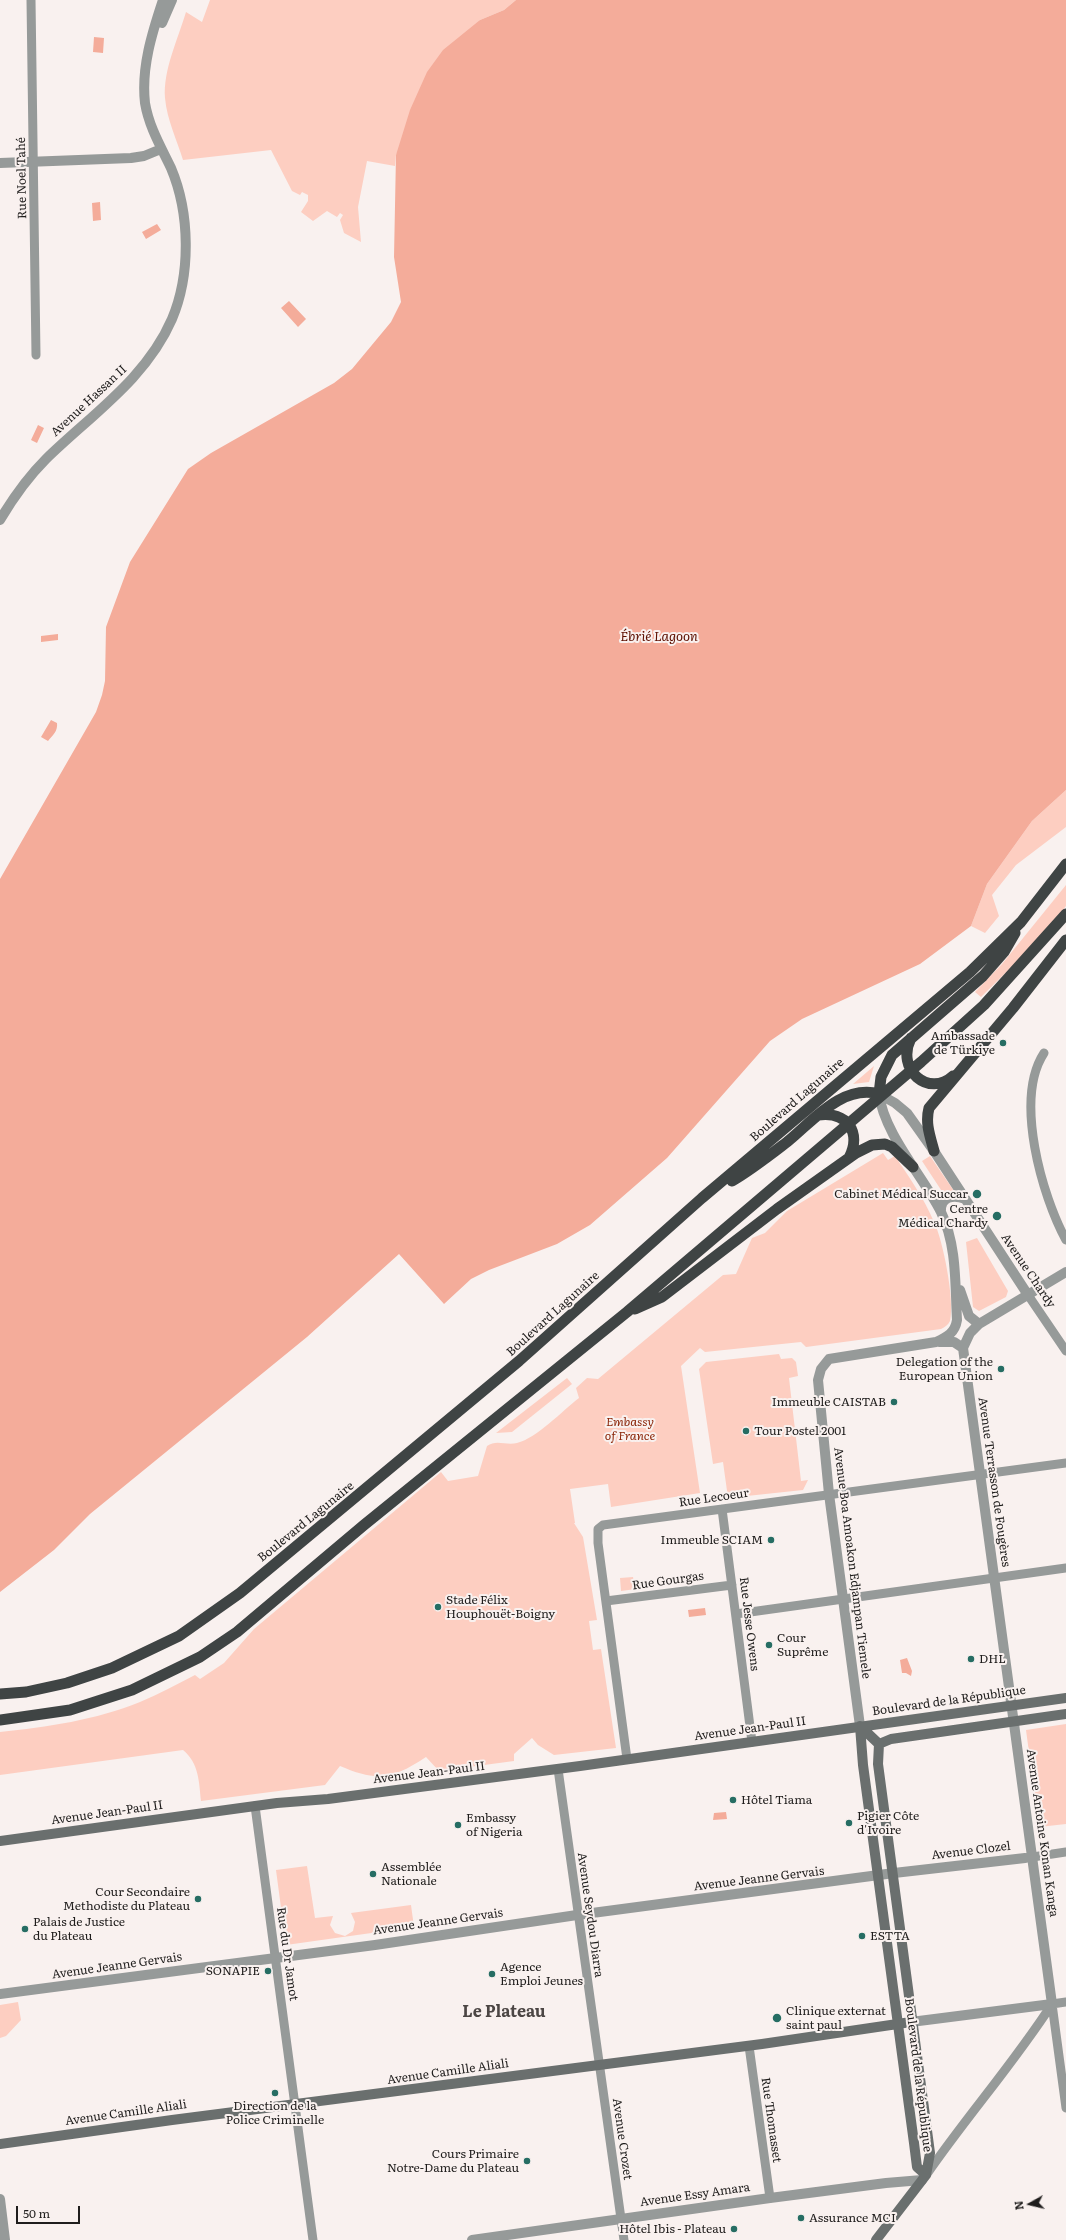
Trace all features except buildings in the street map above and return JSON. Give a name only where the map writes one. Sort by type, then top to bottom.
[{"type":"highway","name":"Boulevard Lagunaire","points":[[0,1694],[26,1692],[75,1680],[112,1668],[180,1636],[240,1593],[519,1361],[702,1198],[970,972],[1021,922],[1066,864]]},
{"type":"highway","points":[[0,1720],[37,1716],[101,1701],[132,1690],[200,1657],[236,1632],[364,1524],[627,1312],[921,1062],[967,1021],[1012,975],[1066,914]]},
{"type":"highway","points":[[702,1198],[749,1169],[787,1142],[818,1115],[840,1099],[851,1095],[871,1092],[879,1094],[885,1066],[892,1055],[993,966],[1004,952],[1021,922]]},
{"type":"highway","points":[[934,1151],[928,1127],[927,1118],[929,1108],[1014,1008],[1066,940]]},
{"type":"highway","points":[[913,1036],[906,1057],[910,1068],[918,1078],[933,1083],[947,1082],[963,1067]]},
{"type":"highway","points":[[818,1115],[835,1115],[848,1124],[855,1140],[855,1146],[849,1159]]},
{"type":"highway","points":[[627,1312],[662,1297],[777,1209],[849,1159],[872,1145],[885,1144],[902,1155],[913,1167]]},
{"type":"main road","name":"Boulevard de la République","points":[[924,2178],[917,2166],[860,1726],[1066,1698]]},
{"type":"main road","points":[[860,1726],[879,1744],[891,1738],[1066,1714]]},
{"type":"main road","name":"Avenue Jean-Paul II","points":[[0,1841],[255,1806],[328,1799],[558,1769],[860,1726]]},
{"type":"main road","name":"Boulevard de la République","points":[[879,1744],[878,1764],[894,1873],[911,2022],[930,2153],[924,2178]]},
{"type":"main road","name":"Avenue Camille Aliali","points":[[0,2144],[164,2121],[295,2106],[749,2046],[911,2022]]},
{"type":"main road","points":[[876,2240],[924,2178]]},
{"type":"street","name":"Rue Noel Tahé","points":[[32,0],[36,355]]},
{"type":"street","name":"Avenue Hassan II","points":[[0,520],[23,485],[45,460],[114,399],[140,370],[158,346],[172,318],[182,289],[185,233],[176,182],[149,122],[145,104],[144,86],[147,58],[163,0]]},
{"type":"street","name":"Avenue Hassan II","points":[[147,58],[172,0]]},
{"type":"street","points":[[0,163],[131,158],[144,156],[161,149]]},
{"type":"street","points":[[1044,1053],[1037,1063],[1032,1081],[1032,1132],[1046,1195],[1066,1240]]},
{"type":"street","name":"Avenue Chardy","points":[[879,1094],[901,1107],[934,1151],[1066,1351]]},
{"type":"street","name":"Avenue Boa Amoakon Edjampan Tiemele","points":[[860,1726],[829,1494],[818,1380],[824,1365],[829,1359],[839,1356],[936,1342],[952,1334],[956,1328],[957,1320],[955,1271],[951,1243],[941,1212],[913,1167],[883,1111],[879,1094]]},
{"type":"street","points":[[941,1212],[942,1202],[948,1198],[955,1196],[965,1199]]},
{"type":"street","points":[[955,1271],[969,1316],[980,1324]]},
{"type":"street","points":[[936,1342],[954,1342],[963,1348],[970,1333],[980,1324],[1066,1272]]},
{"type":"street","name":"Avenue Terrasson de Fougères","points":[[963,1348],[1011,1705]]},
{"type":"street","name":"Rue Lecoeur","points":[[627,1759],[598,1543],[598,1529],[609,1524],[1066,1463]]},
{"type":"street","name":"Rue Jesse Owens","points":[[722,1509],[752,1742]]},
{"type":"street","points":[[736,1614],[1066,1568]]},
{"type":"street","name":"Rue Gourgas","points":[[606,1601],[732,1585]]},
{"type":"street","name":"Avenue Antoine Konan Kanga","points":[[1011,1705],[1029,1858],[1052,2004],[1066,2108]]},
{"type":"street","name":"Avenue Seydou Diarra","points":[[558,1769],[577,1915],[600,2065]]},
{"type":"street","name":"Rue du Dr Jamot","points":[[255,1806],[313,2240]]},
{"type":"street","name":"Avenue Clozel","points":[[879,1876],[1029,1858],[1066,1852]]},
{"type":"street","name":"Avenue Jeanne Gervais","points":[[0,1994],[375,1945],[577,1915],[879,1876]]},
{"type":"street","points":[[911,2022],[1066,2002]]},
{"type":"street","points":[[924,2178],[951,2139],[1029,2041],[1052,2004]]},
{"type":"street","name":"Rue Thomasset","points":[[749,2046],[770,2198]]},
{"type":"street","name":"Avenue Crozet","points":[[600,2065],[624,2240]]},
{"type":"street","name":"Avenue Essy Amara","points":[[472,2240],[621,2218],[924,2178]]},
{"type":"street","points":[[0,2199],[5,2240]]},
{"type":"green space","points":[[210,0],[516,0],[504,10],[480,20],[396,155],[395,166],[367,161],[358,207],[361,242],[344,233],[340,220],[343,215],[340,213],[337,217],[327,211],[313,221],[301,212],[308,201],[308,195],[302,192],[300,195],[292,191],[271,150],[183,160],[166,106],[166,77],[186,12],[202,22]]},
{"type":"green space","points":[[1066,790],[1066,827],[1016,865],[992,895],[999,916],[985,933],[971,926],[987,884],[1032,821]]},
{"type":"green space","points":[[1066,885],[1066,906],[1044,935],[981,997],[975,992],[1002,964]]},
{"type":"green space","points":[[874,1066],[869,1082],[853,1084]]},
{"type":"green space","name":"Embassy of France","points":[[883,1153],[888,1160],[895,1156],[921,1196],[937,1231],[941,1242],[950,1286],[951,1312],[950,1321],[947,1325],[941,1329],[806,1347],[801,1342],[705,1352],[700,1348],[681,1366],[700,1493],[611,1507],[608,1484],[570,1489],[574,1523],[583,1537],[597,1620],[589,1621],[593,1650],[601,1649],[616,1748],[554,1755],[538,1745],[532,1738],[514,1754],[514,1761],[439,1771],[426,1757],[404,1770],[384,1776],[364,1774],[340,1766],[325,1785],[201,1801],[199,1780],[195,1767],[188,1755],[183,1750],[0,1775],[0,1732],[36,1728],[106,1714],[140,1702],[195,1675],[200,1679],[224,1663],[254,1629],[441,1472],[448,1481],[478,1476],[487,1446],[494,1443],[513,1444],[533,1436],[579,1398],[576,1388],[587,1378],[598,1379],[723,1275],[736,1274],[752,1238],[765,1233],[787,1211]]},
{"type":"green space","points":[[930,1156],[954,1191],[945,1196],[922,1161]]},
{"type":"green space","points":[[977,1238],[1008,1291],[1006,1297],[979,1311],[973,1307],[966,1242]]},
{"type":"green space","points":[[779,1354],[781,1359],[792,1358],[796,1362],[798,1376],[789,1378],[801,1481],[808,1480],[803,1490],[728,1498],[723,1462],[713,1464],[699,1369],[706,1362]]},
{"type":"green space","points":[[567,1378],[572,1384],[512,1432],[496,1433]]},
{"type":"green space","points":[[633,1577],[634,1583],[642,1582],[643,1588],[621,1591],[620,1578]]},
{"type":"green space","points":[[1066,1724],[1066,1824],[1039,1827],[1026,1730]]},
{"type":"green space","points":[[307,1866],[315,1918],[333,1916],[330,1925],[335,1933],[345,1936],[353,1931],[355,1922],[351,1913],[411,1905],[414,1927],[286,1945],[276,1870]]},
{"type":"green space","points":[[18,2002],[21,2020],[6,2036],[0,2038],[0,2005]]},
{"type":"water","name":"Ébrié Lagoon","points":[[516,0],[1066,0],[1066,790],[1032,821],[987,884],[971,926],[920,964],[802,1019],[770,1041],[667,1158],[590,1225],[557,1244],[489,1270],[471,1279],[444,1304],[399,1254],[307,1337],[90,1514],[54,1550],[0,1592],[0,879],[96,712],[105,681],[106,627],[130,562],[188,469],[211,453],[334,383],[352,369],[391,322],[401,302],[394,257],[396,155],[410,110],[427,72],[443,50],[480,20],[504,10]]},
{"type":"water","points":[[94,37],[104,38],[103,53],[93,52]]},
{"type":"water","points":[[100,202],[101,220],[93,221],[92,203]]},
{"type":"water","points":[[157,224],[161,230],[146,239],[142,232]]},
{"type":"water","points":[[289,301],[306,319],[298,327],[281,308]]},
{"type":"water","points":[[38,425],[44,428],[37,443],[31,440]]},
{"type":"water","points":[[58,634],[58,640],[41,642],[41,636]]},
{"type":"water","points":[[51,720],[57,723],[57,728],[55,733],[48,741],[41,737]]},
{"type":"water","points":[[705,1608],[706,1615],[689,1617],[688,1610]]},
{"type":"water","points":[[907,1658],[912,1671],[911,1676],[906,1673],[902,1673],[900,1660]]},
{"type":"water","points":[[726,1812],[727,1819],[713,1820],[714,1813]]},
{"type":"place","name":"Ambassade de Türkiye","points":[[1003,1043]]},
{"type":"place","name":"Cabinet Médical Succar","points":[[977,1194]]},
{"type":"place","name":"Centre Médical Chardy","points":[[997,1216]]},
{"type":"place","name":"Delegation of the European Union","points":[[1001,1369]]},
{"type":"place","name":"Immeuble CAISTAB","points":[[894,1402]]},
{"type":"place","name":"Tour Postel 2001","points":[[746,1431]]},
{"type":"place","name":"Immeuble SCIAM","points":[[771,1540]]},
{"type":"place","name":"Stade Félix Houphouët-Boigny","points":[[438,1607]]},
{"type":"place","name":"Cour Suprême","points":[[769,1645]]},
{"type":"place","name":"DHL","points":[[971,1659]]},
{"type":"place","name":"Hôtel Tiama","points":[[733,1800]]},
{"type":"place","name":"Pigier Côte d'Ivoire","points":[[849,1823]]},
{"type":"place","name":"Embassy of Nigeria","points":[[458,1825]]},
{"type":"place","name":"Assemblée Nationale","points":[[373,1874]]},
{"type":"place","name":"Cour Secondaire Methodiste du Plateau","points":[[198,1899]]},
{"type":"place","name":"Palais de Justice du Plateau","points":[[25,1929]]},
{"type":"place","name":"ESTTA","points":[[862,1936]]},
{"type":"place","name":"SONAPIE","points":[[268,1971]]},
{"type":"place","name":"Agence Emploi Jeunes","points":[[492,1974]]},
{"type":"place","name":"Clinique externat saint paul","points":[[777,2018]]},
{"type":"place","name":"Direction de la Police Criminelle","points":[[275,2093]]},
{"type":"place","name":"Cours Primaire Notre-Dame du Plateau","points":[[527,2161]]},
{"type":"place","name":"Assurance MCI","points":[[801,2218]]},
{"type":"place","name":"Hôtel Ibis - Plateau","points":[[734,2229]]},
{"type":"district","name":"Le Plateau","points":[[504,2012]]}]
